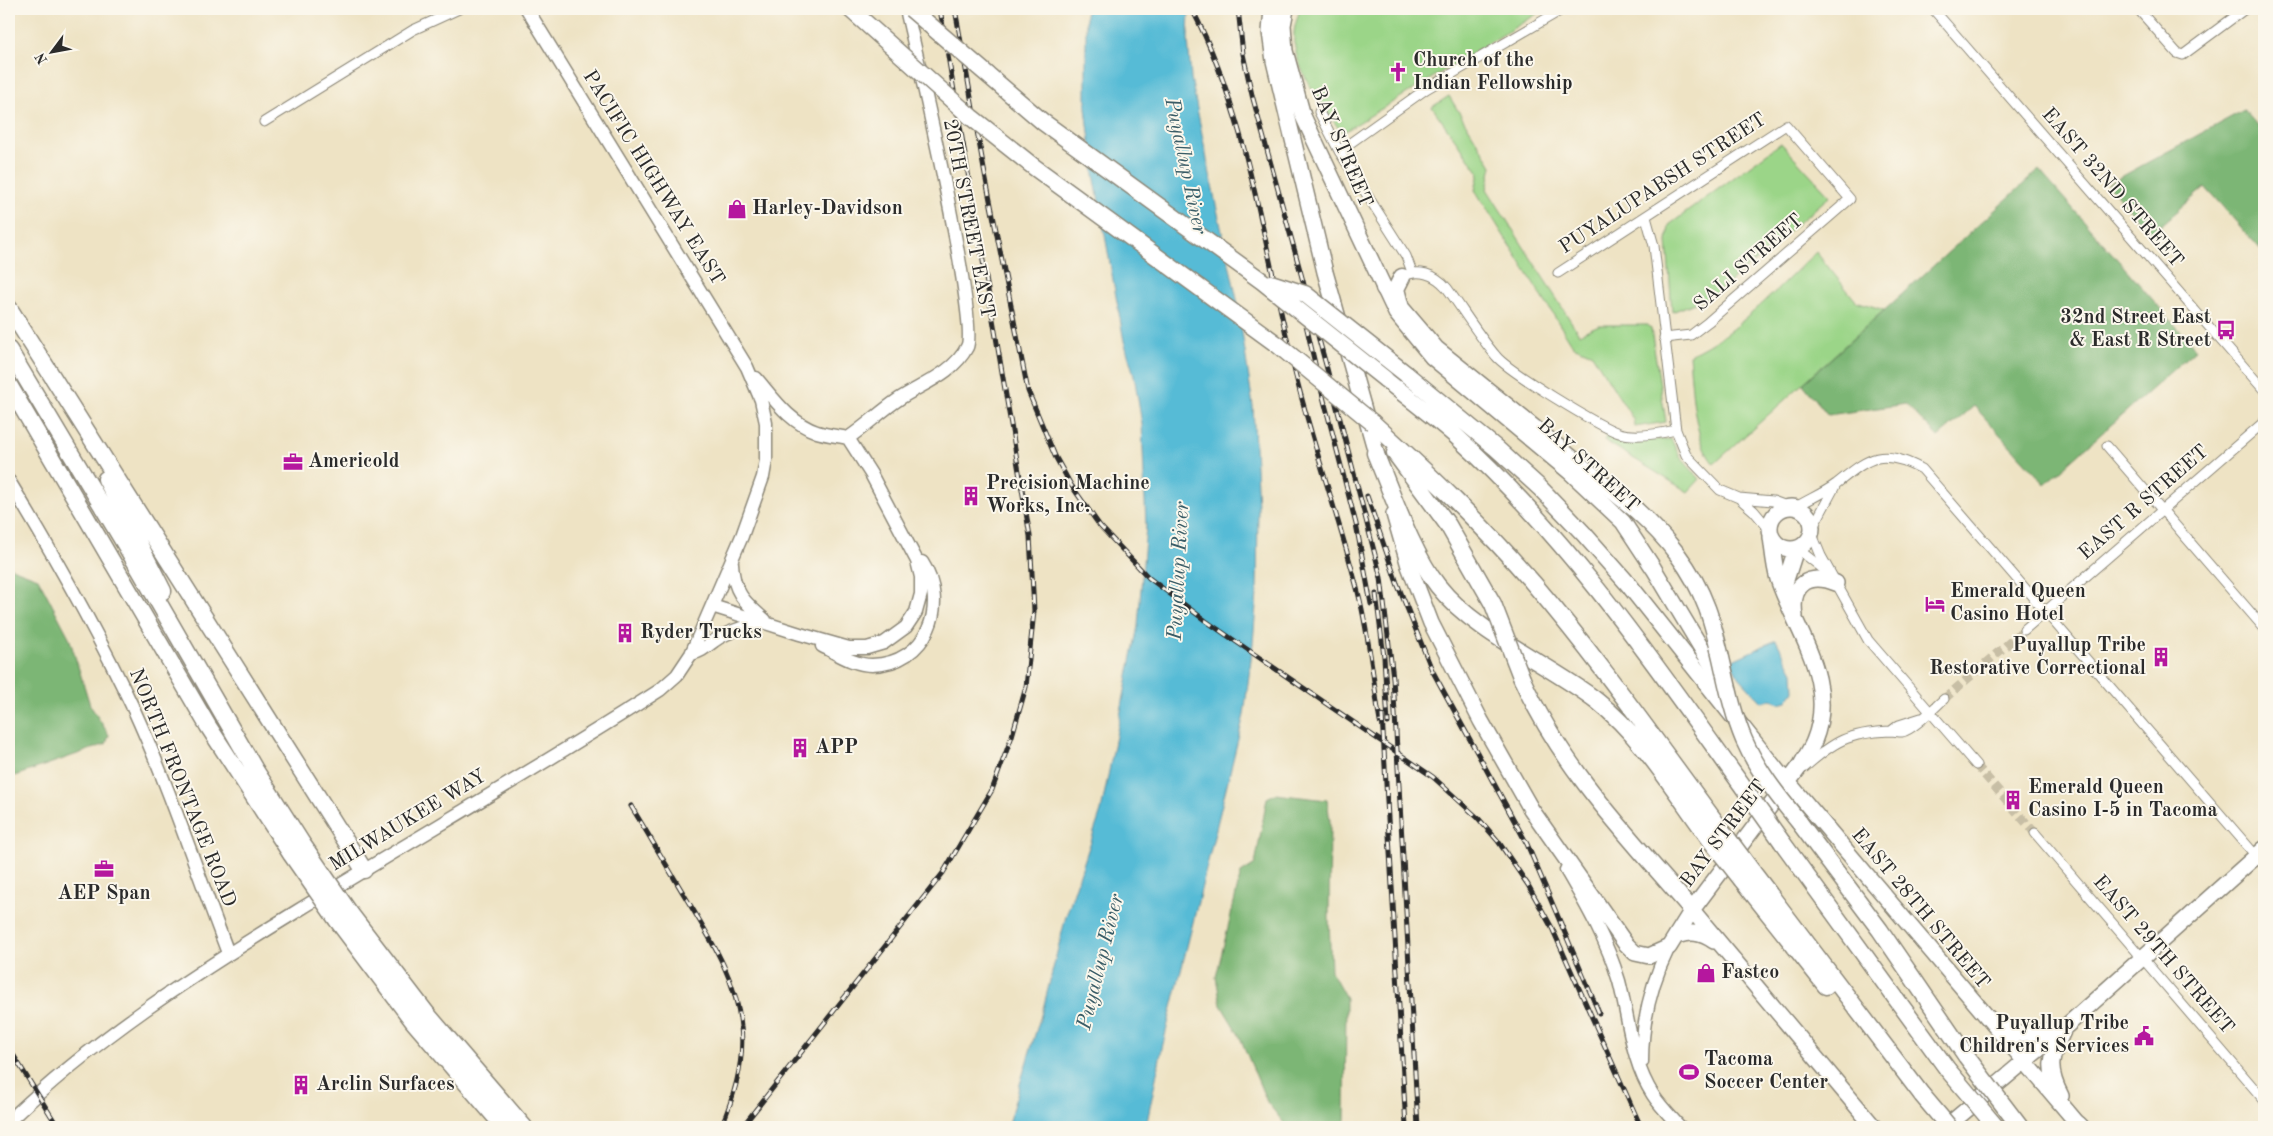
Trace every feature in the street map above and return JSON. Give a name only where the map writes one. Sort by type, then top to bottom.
[{"type":"highway","points":[[850,9],[971,118],[1034,168],[1278,346],[1372,423],[1416,462],[1472,517],[1533,583],[1576,636],[1811,968],[1948,1127]]},
{"type":"highway","points":[[911,9],[1043,122],[1262,281],[1385,379],[1456,437],[1527,509],[1603,597],[1648,654],[1885,986],[1948,1070],[1996,1127]]},
{"type":"highway","points":[[1406,316],[1396,293],[1397,286],[1407,275]]},
{"type":"highway","points":[[1262,281],[1305,294],[1406,374],[1540,488],[1629,585],[1787,784]]},
{"type":"highway","points":[[1384,288],[1436,349],[1636,510],[1674,548],[1697,586],[1713,627],[1737,723],[1765,778],[1874,922],[1966,1056],[2020,1127]]},
{"type":"highway","points":[[9,308],[99,466],[297,850]]},
{"type":"highway","points":[[9,308],[364,870]]},
{"type":"highway","points":[[9,350],[126,546],[254,768]]},
{"type":"highway","points":[[9,385],[208,726],[343,916],[412,1021],[504,1127]]},
{"type":"highway","points":[[9,406],[134,597]]},
{"type":"highway","points":[[1372,423],[1461,545],[1493,604],[1522,679],[1553,738],[1585,784],[1692,910]]},
{"type":"highway","points":[[1375,453],[1416,546],[1442,590],[1456,606],[1477,622],[1561,676],[1608,710],[1716,835]]},
{"type":"highway","points":[[343,916],[524,1127]]},
{"type":"main road","name":"BAY STREET","points":[[1272,9],[1270,32],[1274,61],[1324,272],[1409,566],[1431,623],[1461,683],[1531,809],[1625,944],[1635,954],[1649,956],[1672,941],[1692,910],[1787,784],[1719,680],[1654,569],[1622,522],[1570,472],[1432,357],[1401,320],[1374,268],[1303,116],[1285,52],[1284,25],[1286,9]]},
{"type":"main road","points":[[1374,268],[1388,278],[1407,275]]},
{"type":"main road","points":[[1770,534],[1780,547],[1797,549],[1804,546],[1812,531],[1808,515],[1793,507],[1777,512],[1770,524],[1770,534],[1778,577],[1784,595],[1817,669],[1821,703],[1819,723],[1814,742],[1787,784]]},
{"type":"main road","points":[[1784,595],[1785,583],[1797,549]]},
{"type":"main road","points":[[1796,623],[1795,598],[1802,585],[1816,578],[1825,579],[1836,584]]},
{"type":"main road","name":"EAST 28TH STREET","points":[[1787,784],[2080,1126]]},
{"type":"main road","points":[[1948,1127],[2023,1061],[2064,1028],[2142,957],[2262,857]]},
{"type":"main road","points":[[1692,910],[1874,1127]]},
{"type":"main road","points":[[1672,941],[1686,933],[1700,933],[1722,947]]},
{"type":"main road","points":[[1991,1023],[2019,1034],[2064,1028]]},
{"type":"main road","points":[[2064,1028],[2054,1049],[2051,1070],[2053,1083],[2067,1111]]},
{"type":"street","points":[[264,122],[413,30],[459,9]]},
{"type":"street","name":"PACIFIC HIGHWAY EAST","points":[[527,9],[747,367]]},
{"type":"street","name":"20TH STREET EAST","points":[[848,438],[899,399],[950,368],[968,347],[970,339],[969,318],[955,236],[906,9]]},
{"type":"street","points":[[1339,151],[1426,89],[1563,9]]},
{"type":"street","name":"EAST 32ND STREET","points":[[1933,9],[2264,390]]},
{"type":"street","points":[[2138,9],[2177,53],[2183,55],[2245,9]]},
{"type":"street","points":[[1319,112],[1339,151],[1406,256],[1407,275],[1431,275],[1443,284],[1496,357],[1504,364],[1578,410],[1618,432],[1634,436],[1676,430]]},
{"type":"street","name":"SALI STREET","points":[[1664,338],[1691,334],[1708,322],[1850,199],[1786,125]]},
{"type":"street","name":"PUYALUPABSH STREET","points":[[1558,273],[1786,125]]},
{"type":"street","points":[[1646,217],[1654,246],[1676,430],[1686,454],[1700,472],[1720,490],[1739,498],[1773,501],[1793,507],[1836,484],[1855,467],[1871,459],[1889,458],[1902,460],[1922,470],[2262,857]]},
{"type":"street","points":[[747,367],[777,404],[798,423],[818,432],[848,438],[871,474],[914,554],[930,577],[935,602],[930,626],[921,640],[909,652],[882,664],[862,664],[848,660],[800,634]]},
{"type":"street","name":"MILWAUKEE WAY","points":[[9,1121],[44,1088],[106,1036],[228,954],[660,690],[677,675],[691,654],[712,606],[756,499],[766,460],[766,423],[761,400],[747,367]]},
{"type":"street","name":"EAST R STREET","points":[[2024,630],[2264,422]]},
{"type":"street","points":[[2107,446],[2264,628]]},
{"type":"street","name":"NORTH FRONTAGE ROAD","points":[[9,481],[71,585],[134,711],[183,831],[228,954]]},
{"type":"street","points":[[1836,484],[1812,531],[1836,584],[1868,640],[1976,765]]},
{"type":"street","points":[[1739,498],[1754,511],[1770,534]]},
{"type":"street","points":[[1797,549],[1815,561],[1836,584]]},
{"type":"street","points":[[712,606],[800,634],[858,648],[875,646],[892,639],[912,620],[920,604],[921,577],[914,554]]},
{"type":"street","points":[[731,560],[732,578],[738,592],[745,603],[769,623]]},
{"type":"street","points":[[691,654],[699,652],[730,632],[757,624],[769,623]]},
{"type":"street","points":[[1787,784],[1823,751],[1838,741],[1856,734],[1891,731],[1899,725],[1921,718],[1944,699]]},
{"type":"street","name":"BAY STREET","points":[[1531,809],[1584,900],[1607,948],[1619,981],[1633,1046],[1642,1074]]},
{"type":"street","name":"EAST 29TH STREET","points":[[2035,833],[2264,1100]]},
{"type":"street","name":"BAY STREET","points":[[1642,1074],[1642,1046],[1649,998],[1655,978],[1672,941]]},
{"type":"street","points":[[1642,1074],[1654,1096],[1680,1127]]},
{"type":"green space","points":[[1300,9],[1545,9],[1342,133],[1317,98],[1303,73],[1298,59],[1294,32]]},
{"type":"green space","points":[[1449,96],[1492,166],[1487,189],[1579,334],[1599,325],[1648,325],[1651,329],[1666,422],[1635,427],[1633,419],[1592,354],[1573,346],[1475,190],[1479,173],[1432,107]]},
{"type":"green space","points":[[2244,110],[2264,133],[2264,253],[2205,187],[2150,235],[2108,184]]},
{"type":"green space","points":[[1781,143],[1830,196],[1715,295],[1672,312],[1667,241],[1669,225]]},
{"type":"green space","points":[[2039,170],[2196,349],[2045,484],[1974,406],[1938,437],[1906,404],[1828,415],[1803,384]]},
{"type":"green space","points":[[1816,252],[1856,301],[1884,310],[1714,464],[1707,454],[1698,427],[1689,355],[1707,346],[1740,323]]},
{"type":"green space","points":[[1608,434],[1631,441],[1671,439],[1680,457],[1700,479],[1688,492],[1604,440]]},
{"type":"green space","points":[[9,567],[38,578],[69,637],[90,705],[109,735],[106,744],[9,778]]},
{"type":"green space","points":[[1275,794],[1327,800],[1330,821],[1329,919],[1331,971],[1346,998],[1345,1127],[1287,1127],[1267,1102],[1239,1035],[1221,1005],[1216,977],[1241,873],[1255,864],[1267,798]]},
{"type":"water","name":"Puyallup River","points":[[1086,9],[1189,9],[1188,40],[1191,78],[1238,304],[1253,406],[1258,507],[1257,593],[1244,715],[1162,1048],[1146,1127],[1007,1127],[1044,1005],[1066,916],[1101,811],[1138,626],[1146,526],[1142,424],[1134,375],[1124,341],[1094,174],[1086,108]]},
{"type":"water","points":[[1776,640],[1793,672],[1794,691],[1787,701],[1779,703],[1771,700],[1762,702],[1739,677],[1731,663],[1733,660]]},
{"type":"tunnel","points":[[1944,699],[2024,630]]},
{"type":"tunnel","points":[[1976,765],[2035,833]]},
{"type":"railway","points":[[742,1127],[943,873],[992,790],[1012,736],[1026,687],[1034,611],[1030,536],[940,9]]},
{"type":"railway","points":[[955,9],[985,175],[1028,391],[1055,456],[1071,485],[1100,526],[1149,578],[1206,621],[1433,777],[1478,818],[1498,841],[1528,885],[1552,928],[1641,1127]]},
{"type":"railway","points":[[1192,9],[1211,50],[1241,136],[1299,389],[1362,608],[1380,722]]},
{"type":"railway","points":[[1238,9],[1243,54],[1252,95],[1326,365],[1381,578],[1393,678],[1418,1127]]},
{"type":"railway","points":[[1298,290],[1319,381],[1356,524],[1371,604]]},
{"type":"railway","points":[[1367,496],[1397,583],[1432,670],[1527,844],[1599,1013]]},
{"type":"railway","points":[[1376,594],[1384,657],[1388,723]]},
{"type":"railway","points":[[1382,715],[1406,1127]]},
{"type":"railway","points":[[631,806],[713,944],[734,993],[741,1027],[740,1066],[730,1104],[721,1127]]},
{"type":"railway","points":[[9,1048],[58,1127]]},
{"type":"place","name":"Church of the Indian Fellowship","points":[[1398,72]]},
{"type":"place","name":"Harley-Davidson","points":[[737,209]]},
{"type":"place","name":"32nd Street East & East R Street","points":[[2226,330]]},
{"type":"place","name":"Americold","points":[[293,462]]},
{"type":"place","name":"Precision Machine Works, Inc.","points":[[971,496]]},
{"type":"place","name":"Emerald Queen Casino Hotel","points":[[1935,604]]},
{"type":"place","name":"Ryder Trucks","points":[[625,633]]},
{"type":"place","name":"Puyallup Tribe Restorative Correctional","points":[[2161,657]]},
{"type":"place","name":"APP","points":[[800,748]]},
{"type":"place","name":"Emerald Queen Casino I-5 in Tacoma","points":[[2013,800]]},
{"type":"place","name":"AEP Span","points":[[104,869]]},
{"type":"place","name":"Fastco","points":[[1706,973]]},
{"type":"place","name":"Puyallup Tribe Children's Services","points":[[2144,1036]]},
{"type":"place","name":"Tacoma Soccer Center","points":[[1689,1072]]},
{"type":"place","name":"Arclin Surfaces","points":[[301,1085]]}]
